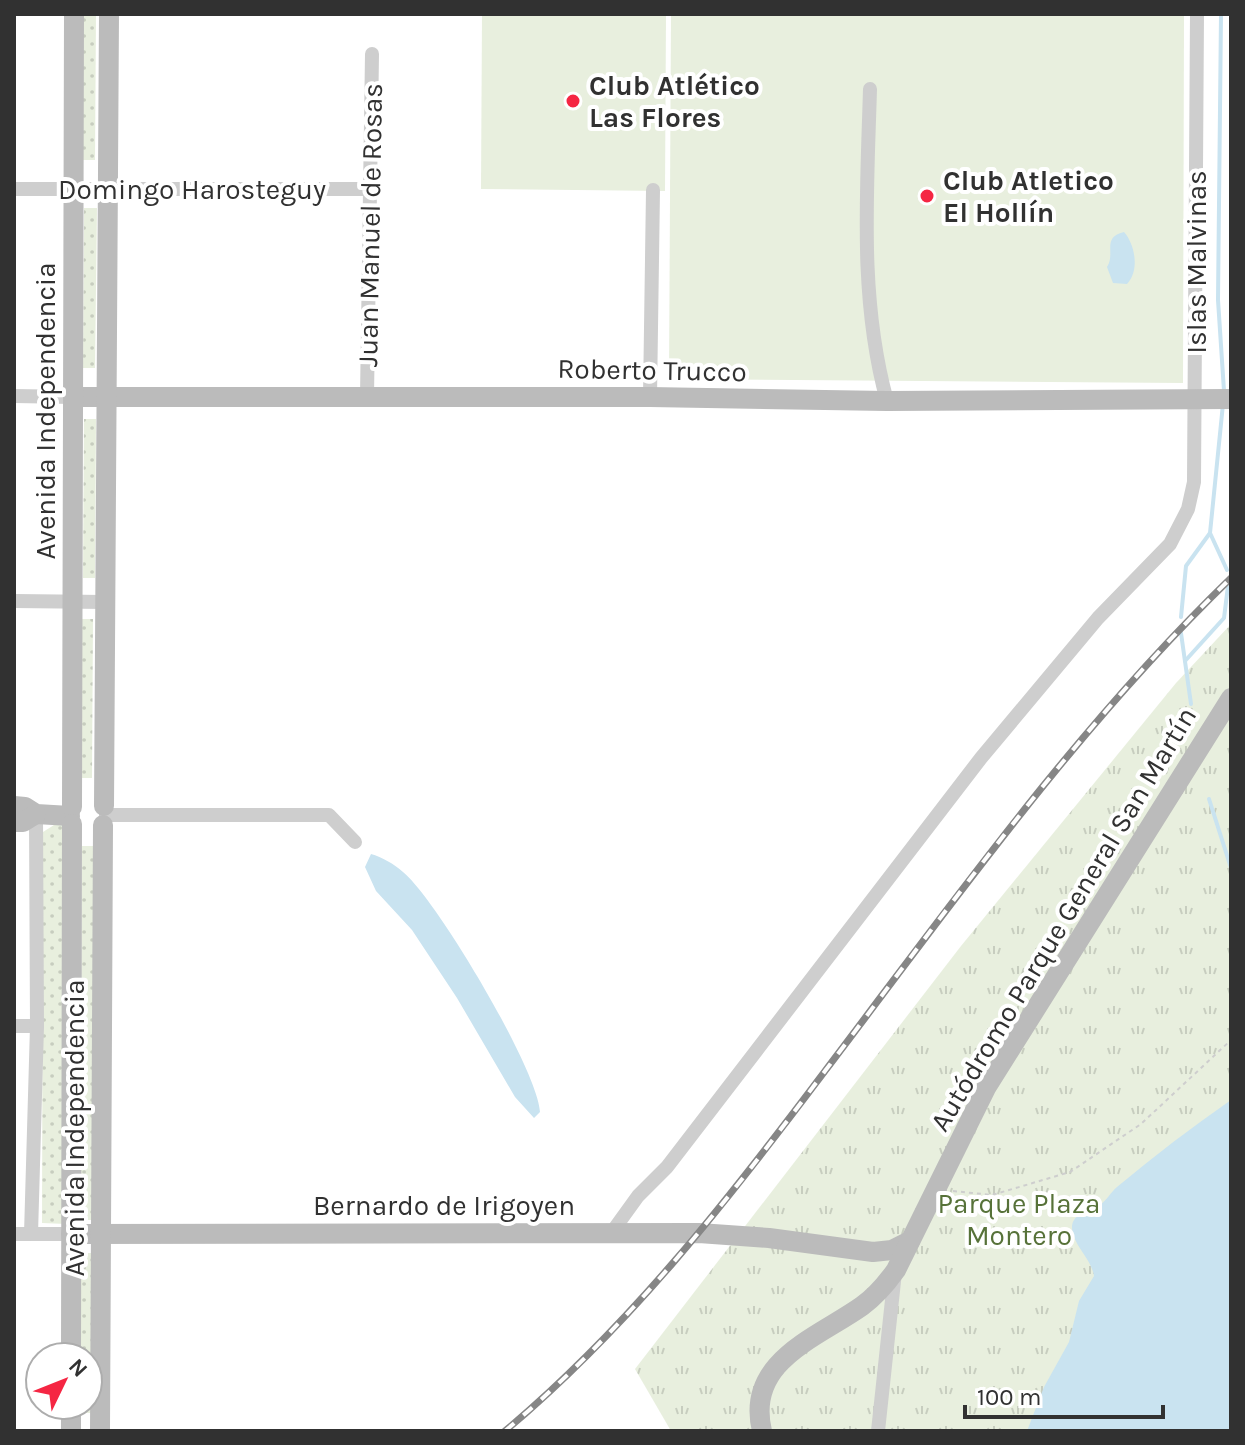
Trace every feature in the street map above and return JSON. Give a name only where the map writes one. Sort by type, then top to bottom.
[{"type":"main road","name":"Avenida Independencia","points":[[71,1341],[74,14]]},
{"type":"main road","name":"Avenida Independencia","points":[[100,1431],[109,14]]},
{"type":"main road","name":"Roberto Trucco","points":[[73,397],[650,397],[887,401],[1213,399]]},
{"type":"main road","name":"Autódromo Parque General San Martín","points":[[762,1431],[759,1415],[764,1387],[786,1354],[860,1308],[875,1296],[896,1270],[986,1088],[1231,698]]},
{"type":"main road","points":[[14,806],[25,807],[36,814],[71,816],[85,834],[94,833],[104,816],[96,799],[86,798],[71,816]]},
{"type":"main road","points":[[14,822],[23,822],[36,814]]},
{"type":"main road","name":"Bernardo de Irigoyen","points":[[71,1234],[612,1232],[769,1238],[873,1252],[892,1250],[910,1241]]},
{"type":"main road","points":[[873,1252],[896,1270]]},
{"type":"street","name":"Islas Malvinas","points":[[612,1232],[638,1196],[667,1167],[981,758],[1098,618],[1170,544],[1188,509],[1213,399],[1197,14]]},
{"type":"street","name":"Juan Manuel de Rosas","points":[[367,397],[372,54]]},
{"type":"street","points":[[870,89],[866,228],[869,310],[873,350],[887,401]]},
{"type":"street","name":"Domingo Harosteguy","points":[[14,189],[370,189]]},
{"type":"street","points":[[650,397],[653,190]]},
{"type":"street","points":[[14,396],[73,397]]},
{"type":"street","points":[[14,601],[105,602]]},
{"type":"street","points":[[31,1234],[37,1026],[36,814]]},
{"type":"street","points":[[104,816],[329,815],[355,842]]},
{"type":"street","points":[[14,1026],[37,1026]]},
{"type":"street","name":"Bernardo de Irigoyen","points":[[14,1234],[71,1234]]},
{"type":"street","points":[[878,1431],[896,1270]]},
{"type":"path","points":[[936,1189],[992,1195],[1070,1172],[1141,1124],[1231,1040]]},
{"type":"green space","points":[[83,14],[96,14],[95,160],[82,160]]},
{"type":"green space","name":"Club Atlético Las Flores","points":[[482,14],[666,14],[665,191],[481,189]]},
{"type":"green space","name":"Club Atletico El Hollín","points":[[671,14],[1184,14],[1183,383],[669,379]]},
{"type":"green space","points":[[84,208],[97,208],[95,368],[83,368]]},
{"type":"green space","points":[[84,419],[96,419],[95,578],[83,578]]},
{"type":"green space","points":[[81,619],[93,619],[92,778],[80,778]]},
{"type":"green space","name":"Parque Plaza Montero","points":[[1231,624],[1231,1431],[671,1431],[635,1369],[961,946],[1176,683]]},
{"type":"green space","points":[[65,824],[66,1224],[42,1223],[43,832],[54,825]]},
{"type":"green space","points":[[82,846],[94,846],[92,1220],[80,1220]]},
{"type":"green space","points":[[81,1253],[93,1253],[92,1341],[80,1341]]},
{"type":"water","points":[[1124,232],[1133,250],[1134,272],[1127,284],[1113,283],[1107,267],[1111,242],[1117,234]]},
{"type":"water","points":[[371,854],[403,872],[419,889],[461,949],[523,1061],[540,1112],[534,1118],[515,1097],[457,998],[412,930],[376,891],[365,867]]},
{"type":"water","points":[[1231,1100],[1231,1431],[1027,1431],[1044,1387],[1069,1342],[1079,1301],[1094,1276],[1075,1239],[1073,1221],[1100,1205],[1145,1164]]},
{"type":"waterway","points":[[1221,14],[1218,300],[1224,391]]},
{"type":"waterway","points":[[1181,617],[1186,566],[1210,533],[1223,404]]},
{"type":"waterway","points":[[1210,533],[1227,570]]},
{"type":"waterway","points":[[1185,661],[1224,618],[1228,586]]},
{"type":"waterway","points":[[1181,633],[1191,704]]},
{"type":"waterway","points":[[1209,799],[1231,868]]},
{"type":"railway","points":[[505,1431],[594,1349],[675,1260],[752,1167],[1069,755],[1121,694],[1231,578]]},
{"type":"place","name":"Club Atlético Las Flores","points":[[573,101]]},
{"type":"place","name":"Club Atletico El Hollín","points":[[927,196]]}]
